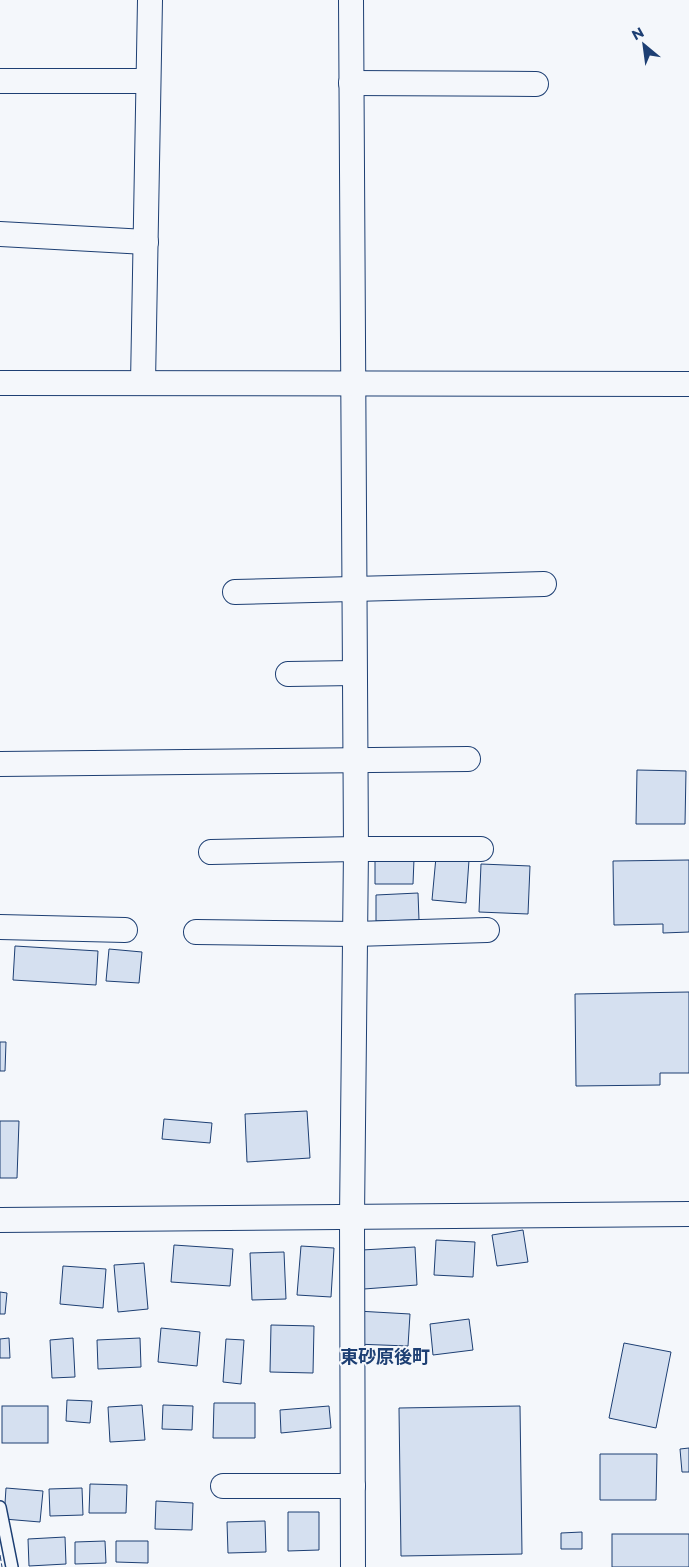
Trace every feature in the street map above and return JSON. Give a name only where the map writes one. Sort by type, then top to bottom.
[{"type":"street","points":[[143,383],[150,0]]},
{"type":"street","points":[[350,0],[356,849],[352,1217],[353,1567]]},
{"type":"street","points":[[0,81],[148,82]]},
{"type":"street","points":[[351,83],[536,84]]},
{"type":"street","points":[[0,234],[146,242]]},
{"type":"street","points":[[0,383],[352,382],[689,384]]},
{"type":"street","points":[[235,592],[544,584]]},
{"type":"street","points":[[288,674],[354,673]]},
{"type":"street","points":[[0,764],[468,759]]},
{"type":"street","points":[[211,852],[481,849]]},
{"type":"street","points":[[0,927],[125,930]]},
{"type":"street","points":[[196,932],[355,934],[487,930]]},
{"type":"street","points":[[0,1220],[689,1214]]},
{"type":"street","points":[[223,1486],[353,1486]]},
{"type":"lane","points":[[0,1507],[12,1567]]},
{"type":"building","points":[[637,770],[686,771],[685,824],[636,824]]},
{"type":"building","points":[[436,857],[469,860],[466,903],[432,900]]},
{"type":"building","points":[[375,859],[414,859],[413,884],[375,884]]},
{"type":"building","points":[[689,860],[689,932],[663,933],[663,924],[614,925],[613,861]]},
{"type":"building","points":[[481,864],[530,866],[528,914],[479,912]]},
{"type":"building","points":[[418,893],[419,920],[376,921],[376,895]]},
{"type":"building","points":[[15,946],[98,951],[96,985],[13,980]]},
{"type":"building","points":[[109,949],[142,952],[139,983],[106,981]]},
{"type":"building","points":[[689,992],[689,1073],[660,1073],[660,1085],[576,1086],[575,994]]},
{"type":"building","points":[[0,1042],[6,1042],[5,1071],[0,1071]]},
{"type":"building","points":[[307,1111],[310,1158],[247,1162],[245,1114]]},
{"type":"building","points":[[164,1119],[212,1123],[210,1143],[162,1139]]},
{"type":"building","points":[[0,1121],[19,1121],[17,1178],[0,1178]]},
{"type":"building","points":[[523,1230],[528,1262],[497,1266],[492,1235]]},
{"type":"building","points":[[436,1240],[475,1242],[473,1277],[434,1275]]},
{"type":"building","points":[[174,1245],[233,1249],[230,1286],[171,1282]]},
{"type":"building","points":[[301,1246],[334,1248],[331,1297],[297,1295]]},
{"type":"building","points":[[415,1247],[417,1285],[364,1289],[362,1250]]},
{"type":"building","points":[[284,1252],[286,1299],[252,1300],[250,1253]]},
{"type":"building","points":[[144,1263],[148,1309],[118,1312],[114,1265]]},
{"type":"building","points":[[63,1266],[106,1269],[103,1308],[60,1304]]},
{"type":"building","points":[[0,1292],[7,1293],[5,1314],[0,1314]]},
{"type":"building","points":[[357,1311],[410,1314],[408,1346],[355,1344]]},
{"type":"building","points":[[469,1319],[473,1350],[433,1355],[430,1324]]},
{"type":"building","points":[[271,1325],[314,1326],[313,1373],[270,1372]]},
{"type":"building","points":[[161,1328],[200,1332],[197,1366],[158,1362]]},
{"type":"building","points":[[9,1338],[10,1358],[0,1358],[0,1339]]},
{"type":"building","points":[[73,1338],[75,1377],[52,1378],[50,1340]]},
{"type":"building","points":[[140,1338],[141,1367],[98,1369],[97,1340]]},
{"type":"building","points":[[226,1339],[244,1340],[241,1384],[223,1382]]},
{"type":"building","points":[[624,1343],[671,1352],[656,1428],[609,1418]]},
{"type":"building","points":[[67,1400],[92,1401],[90,1423],[66,1421]]},
{"type":"building","points":[[214,1403],[255,1403],[255,1438],[213,1438]]},
{"type":"building","points":[[142,1405],[145,1440],[110,1442],[108,1407]]},
{"type":"building","points":[[163,1405],[193,1406],[192,1430],[162,1429]]},
{"type":"building","points":[[2,1406],[48,1406],[48,1443],[2,1443]]},
{"type":"building","points":[[329,1406],[331,1428],[281,1433],[280,1410]]},
{"type":"building","points":[[520,1406],[522,1554],[401,1556],[399,1408]]},
{"type":"building","points":[[689,1448],[689,1472],[682,1472],[680,1449]]},
{"type":"building","points":[[600,1454],[657,1454],[656,1500],[600,1500]]},
{"type":"building","points":[[90,1484],[127,1485],[126,1513],[89,1513]]},
{"type":"building","points":[[6,1488],[43,1491],[40,1522],[4,1519]]},
{"type":"building","points":[[82,1488],[83,1515],[50,1516],[49,1489]]},
{"type":"building","points":[[156,1501],[193,1503],[192,1530],[155,1529]]},
{"type":"building","points":[[288,1512],[319,1512],[319,1550],[288,1551]]},
{"type":"building","points":[[265,1521],[266,1552],[228,1553],[227,1522]]},
{"type":"building","points":[[582,1532],[582,1549],[561,1549],[561,1533]]},
{"type":"building","points":[[612,1534],[689,1534],[689,1567],[612,1567]]},
{"type":"building","points":[[65,1537],[66,1564],[29,1566],[28,1539]]},
{"type":"building","points":[[105,1541],[106,1563],[75,1564],[75,1542]]},
{"type":"building","points":[[116,1541],[148,1541],[148,1563],[116,1562]]},
{"type":"fence","points":[[0,1555],[2,1567]]},
{"type":"district","name":"東砂原後町","points":[[385,1357]]}]
